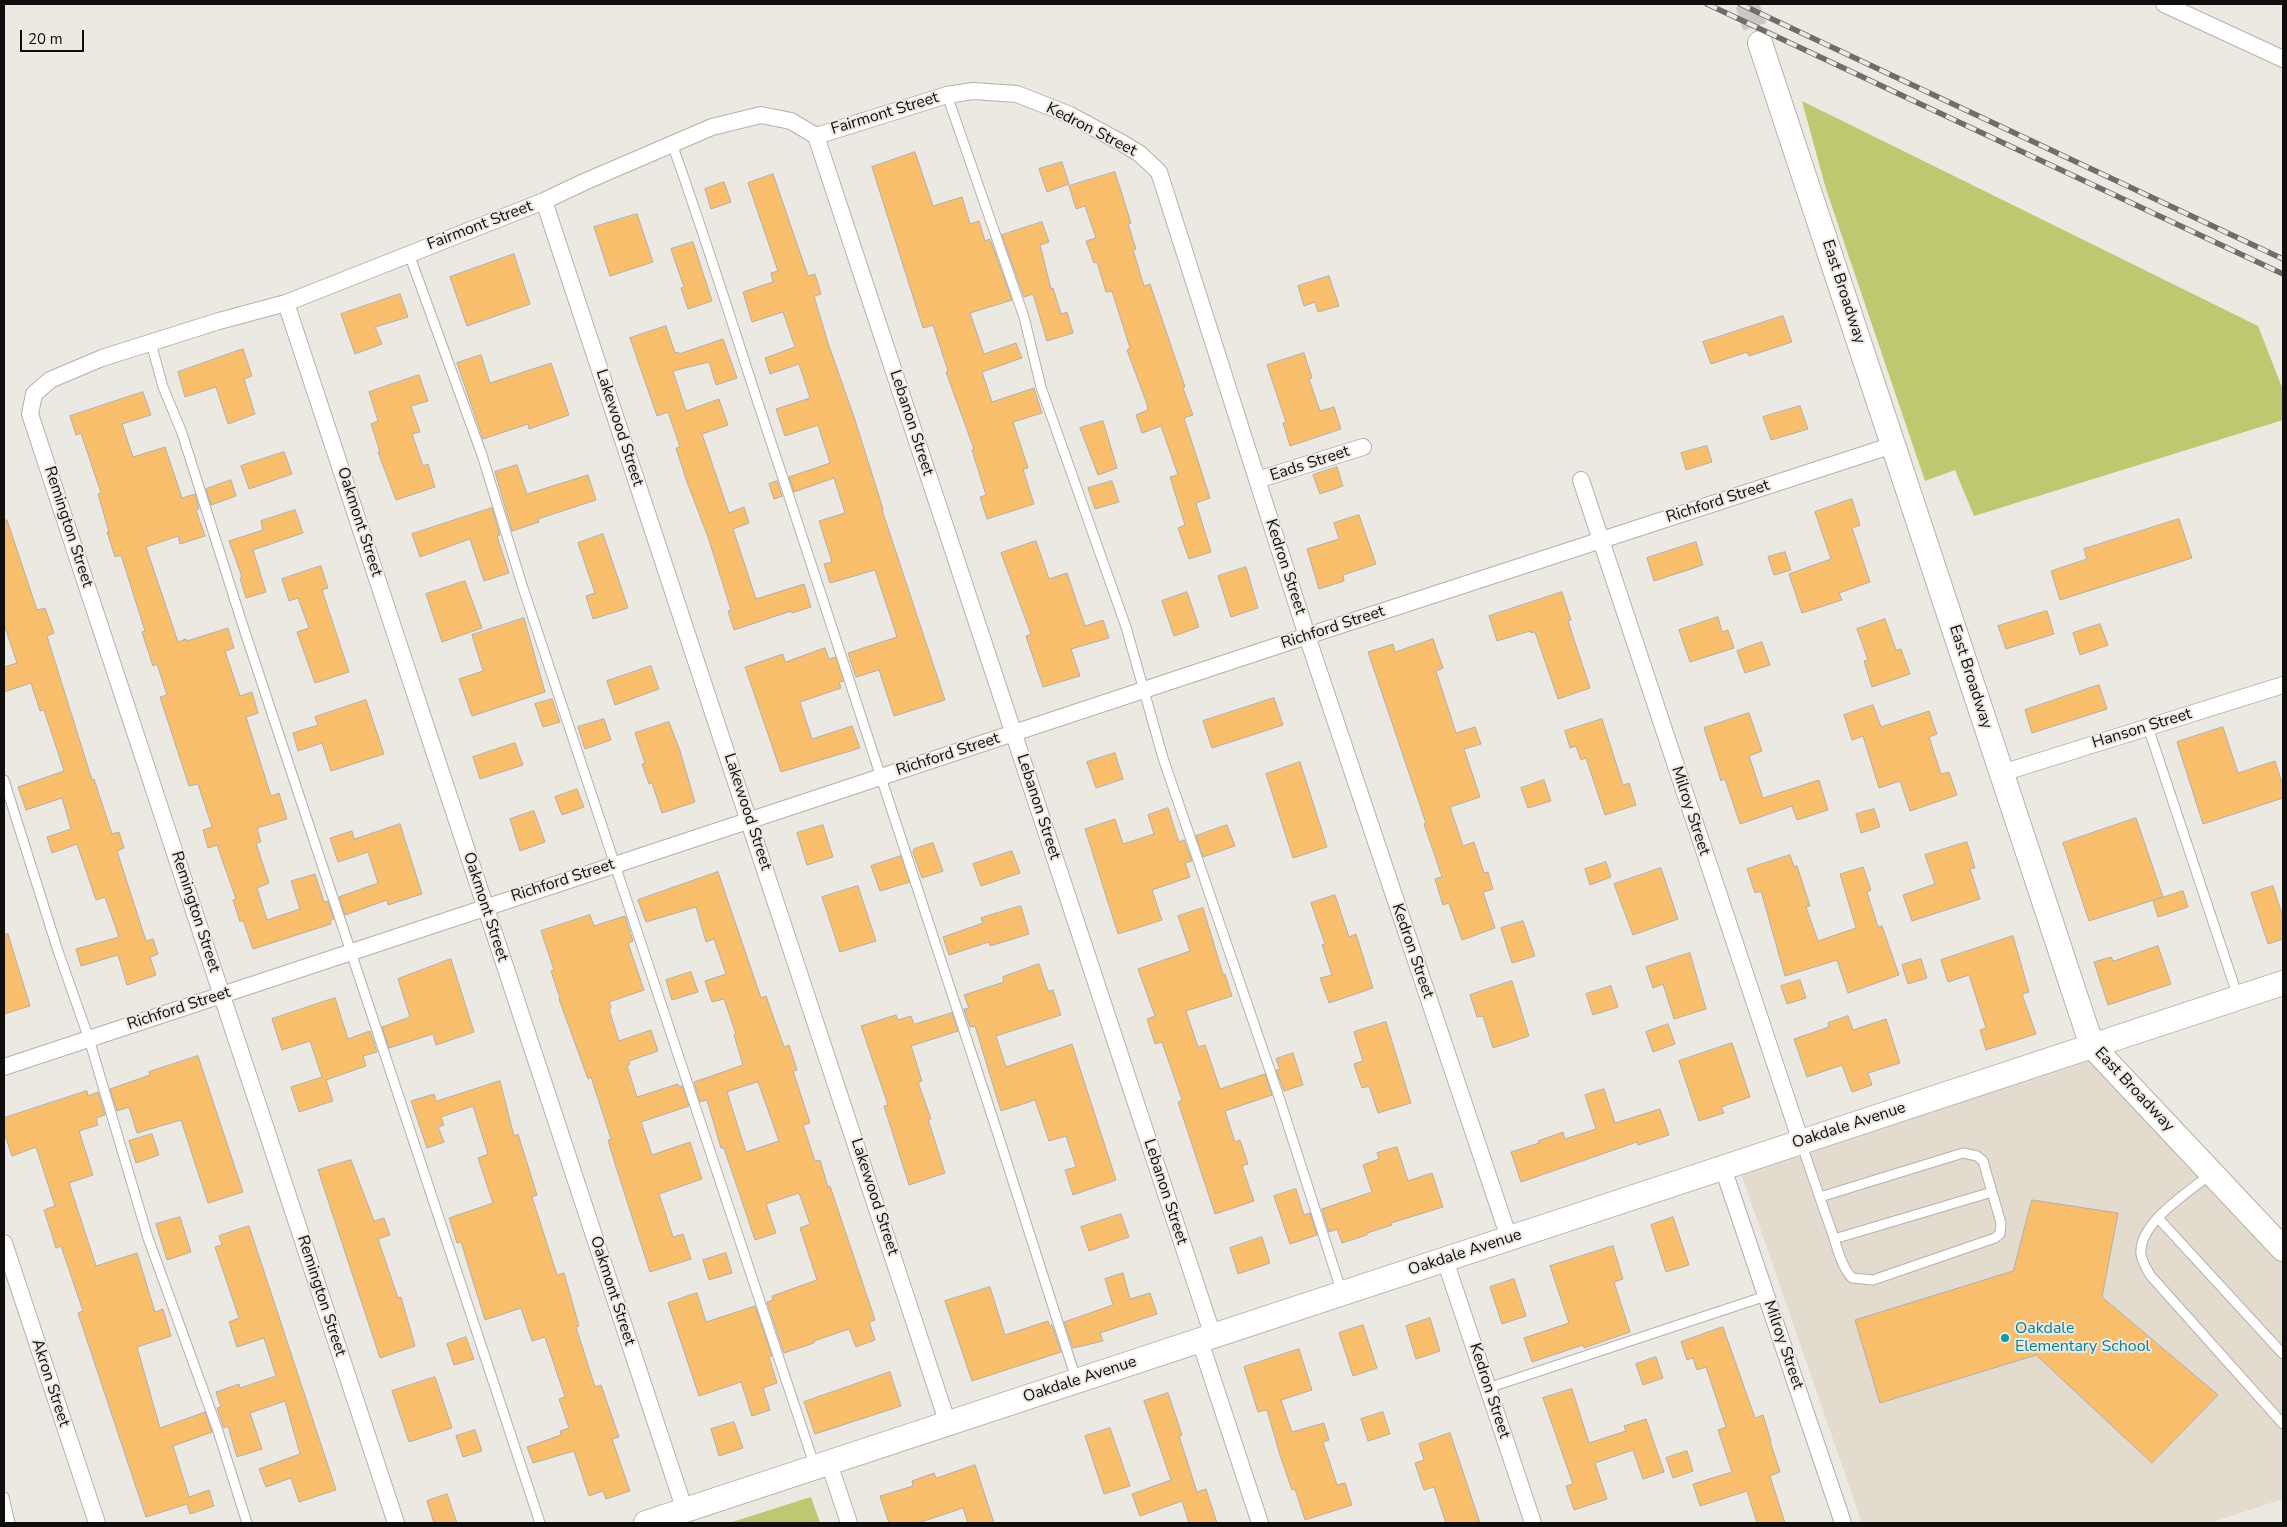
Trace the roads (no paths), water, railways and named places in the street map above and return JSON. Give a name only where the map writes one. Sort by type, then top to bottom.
[{"type":"street","points":[[2164,4],[2281,57]]},
{"type":"street","name":"East Broadway","points":[[1760,43],[2092,1046],[2283,1248]]},
{"type":"street","name":"Kedron Street","points":[[947,95],[973,91],[1017,94],[1070,115],[1122,143],[1140,154],[1159,172],[1307,636],[1509,1238]]},
{"type":"street","name":"Fairmont Street","points":[[30,414],[34,394],[50,380],[102,358],[286,303],[544,201],[712,127],[760,115],[792,121],[816,136],[947,95]]},
{"type":"street","name":"Lebanon Street","points":[[816,136],[1013,733],[1206,1338],[1260,1523]]},
{"type":"street","name":"Lakewood Street","points":[[544,201],[948,1424]]},
{"type":"street","name":"Oakmont Street","points":[[286,303],[685,1511]]},
{"type":"street","name":"Remington Street","points":[[30,414],[396,1523]]},
{"type":"street","name":"Richford Street","points":[[4,1067],[1307,636],[1893,445]]},
{"type":"street","name":"Eads Street","points":[[1257,480],[1362,447]]},
{"type":"street","name":"Milroy Street","points":[[1580,480],[1801,1142]]},
{"type":"street","name":"Hanson Street","points":[[2002,773],[2283,685]]},
{"type":"street","name":"Oakdale Avenue","points":[[646,1523],[2283,983]]},
{"type":"street","name":"Milroy Street","points":[[1723,1168],[1843,1523]]},
{"type":"street","name":"Akron Street","points":[[4,1242],[97,1523]]},
{"type":"street","name":"Kedron Street","points":[[1445,1260],[1533,1523]]},
{"type":"street","points":[[822,1465],[849,1523]]},
{"type":"lane","points":[[947,95],[1024,317],[1041,386],[1126,627],[1163,758],[1278,1094],[1342,1293]]},
{"type":"lane","points":[[672,144],[709,248],[1076,1381]]},
{"type":"lane","points":[[409,254],[482,455],[524,588],[822,1465]]},
{"type":"lane","points":[[151,343],[163,387],[182,433],[242,623],[540,1523]]},
{"type":"lane","points":[[2148,727],[2238,998]]},
{"type":"lane","points":[[4,780],[58,951],[89,1039],[148,1238],[216,1428],[247,1523]]},
{"type":"lane","points":[[1801,1142],[1845,1271],[1852,1278],[1872,1280],[1995,1238],[2000,1234],[2001,1223],[1982,1161],[1977,1156],[1963,1153],[1820,1197]]},
{"type":"lane","points":[[2212,1173],[2158,1218],[2148,1230],[2141,1253],[2150,1276],[2283,1424]]},
{"type":"lane","points":[[1834,1239],[1992,1192]]},
{"type":"lane","points":[[2158,1218],[2283,1354]]},
{"type":"lane","points":[[1488,1388],[1766,1296]]},
{"type":"lane","points":[[4,1497],[10,1523]]},
{"type":"tunnel","points":[[1747,4],[1760,43]]},
{"type":"railway","points":[[1707,4],[2283,274]]},
{"type":"railway","points":[[1740,4],[2283,259]]},
{"type":"place","name":"Oakdale Elementary School","points":[[2005,1338]]}]
